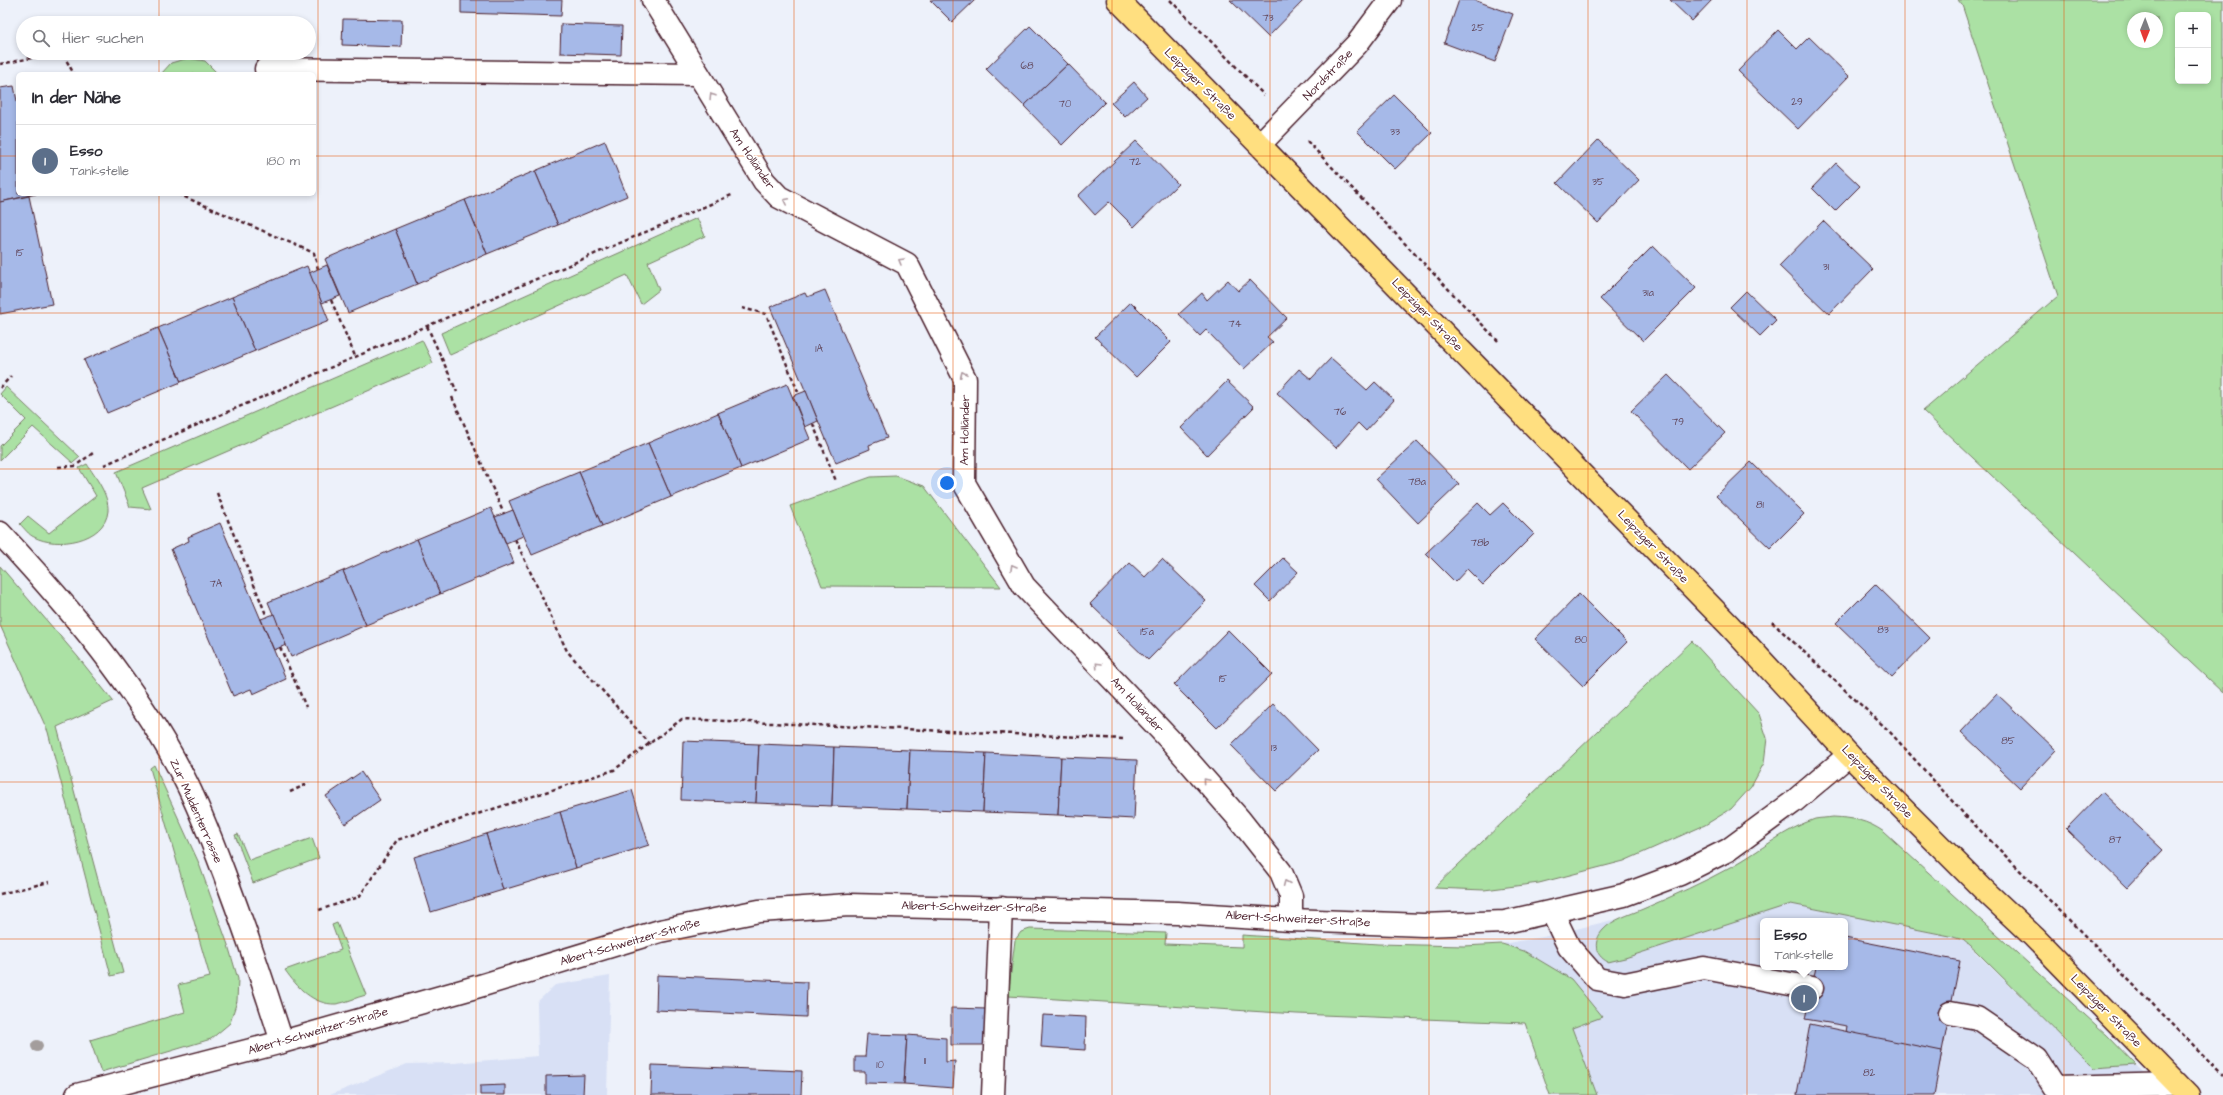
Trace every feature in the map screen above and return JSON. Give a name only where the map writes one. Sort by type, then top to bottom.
[{"type":"main road","name":"Leipziger Straße","points":[[1118,0],[1729,626],[1849,755],[1984,890],[2034,937],[2182,1089]]},
{"type":"street","name":"Am Holländer","points":[[653,0],[764,181],[779,197],[907,264],[966,379],[964,483],[1024,586],[1171,742],[1240,820],[1281,872],[1291,896],[1291,920]]},
{"type":"street","name":"Nordstraße","points":[[1260,144],[1357,44],[1390,0]]},
{"type":"street","points":[[266,69],[698,74]]},
{"type":"street","name":"Zur Muldenterrasse","points":[[0,533],[52,588],[95,643],[156,728],[185,779],[208,830],[248,937],[282,1042]]},
{"type":"street","name":"Albert-Schweitzer-Straße","points":[[77,1095],[282,1042],[483,985],[660,931],[759,911],[849,904],[1177,913],[1291,920],[1423,925],[1505,922],[1624,895],[1680,874],[1728,850],[1792,803],[1849,755]]},
{"type":"street","points":[[993,1095],[1001,908]]},
{"type":"street","points":[[1552,912],[1569,947],[1598,979],[1625,984],[1704,968],[1812,988]]},
{"type":"street","points":[[1950,1013],[1977,1018],[2037,1059],[2055,1087],[2182,1089]]},
{"type":"path","points":[[1170,0],[1286,117],[1322,157],[1503,345]]},
{"type":"path","points":[[0,64],[21,60]]},
{"type":"path","points":[[67,60],[73,72]]},
{"type":"path","points":[[104,465],[764,181]]},
{"type":"path","points":[[183,196],[314,253],[318,269]]},
{"type":"path","points":[[331,300],[355,356]]},
{"type":"path","points":[[742,308],[766,314],[799,394]]},
{"type":"path","points":[[426,326],[457,392]]},
{"type":"path","points":[[0,388],[11,376]]},
{"type":"path","points":[[452,397],[504,514]]},
{"type":"path","points":[[813,424],[836,481]]},
{"type":"path","points":[[58,467],[75,466],[93,453]]},
{"type":"path","points":[[217,493],[267,617]]},
{"type":"path","points":[[515,539],[567,651],[650,744]]},
{"type":"path","points":[[1767,618],[1889,731],[1963,813],[2223,1075]]},
{"type":"path","points":[[280,647],[306,707]]},
{"type":"path","points":[[318,910],[359,897],[397,840],[614,770],[682,719],[1171,742]]},
{"type":"path","points":[[290,792],[309,783]]},
{"type":"path","points":[[0,894],[49,882]]},
{"type":"shaded area","points":[[1791,904],[1950,936],[1963,940],[2094,1068],[2136,1065],[2166,1095],[1597,1095],[1572,1028],[1601,1017],[1571,979],[1524,951],[1502,944],[1543,937],[1617,919],[1604,929],[1597,938],[1596,946],[1625,958]]},
{"type":"shaded area","points":[[610,976],[607,1095],[330,1095],[407,1064],[454,1063],[538,1056],[537,1002],[555,985]]},
{"type":"green space","points":[[1958,0],[2223,0],[2223,693],[1923,411],[2058,296],[1962,5]]},
{"type":"green space","points":[[181,60],[205,61],[216,72],[163,72],[171,63]]},
{"type":"green space","points":[[697,218],[705,236],[648,262],[659,290],[641,304],[627,275],[450,355],[441,333]]},
{"type":"green space","points":[[422,340],[433,363],[142,488],[151,509],[130,507],[116,472]]},
{"type":"green space","points":[[6,387],[80,457],[73,463],[33,427],[0,460],[0,446],[26,420],[0,394]]},
{"type":"green space","points":[[87,464],[101,486],[106,498],[108,511],[105,522],[98,530],[89,536],[78,540],[66,542],[43,541],[30,535],[20,524],[28,516],[49,533],[96,496],[79,468]]},
{"type":"green space","points":[[896,476],[924,486],[1001,587],[822,586],[790,506],[871,477]]},
{"type":"green space","points":[[0,566],[78,657],[113,701],[57,727],[123,973],[111,976],[48,732],[0,625]]},
{"type":"green space","points":[[1692,641],[1759,714],[1767,738],[1764,763],[1751,787],[1731,809],[1705,825],[1624,861],[1539,883],[1484,890],[1434,888]]},
{"type":"green space","points":[[154,765],[198,861],[228,945],[238,979],[237,1001],[230,1023],[211,1039],[101,1072],[90,1040],[185,1012],[178,985],[210,977],[150,768]]},
{"type":"green space","points":[[1833,817],[1860,820],[1884,832],[2107,1035],[2136,1065],[2094,1068],[1976,951],[1963,940],[1950,936],[1791,904],[1625,958],[1608,962],[1600,956],[1596,948],[1596,943],[1600,934],[1607,926],[1616,920],[1677,894],[1722,872],[1793,828],[1815,819]]},
{"type":"green space","points":[[238,834],[249,860],[312,838],[319,858],[253,883],[235,835]]},
{"type":"green space","points":[[337,923],[366,995],[336,1004],[328,1004],[320,1002],[306,994],[285,970],[341,950],[332,925]]},
{"type":"green space","points":[[1030,929],[1166,933],[1165,944],[1242,947],[1242,935],[1378,944],[1464,946],[1502,944],[1524,951],[1571,979],[1602,1017],[1572,1028],[1597,1095],[1550,1095],[1525,1023],[1297,1014],[1008,996],[1015,940],[1021,932]]},
{"type":"building","points":[[461,0],[562,0],[561,16],[461,13]]},
{"type":"building","points":[[930,0],[975,0],[952,22]]},
{"type":"building","points":[[1230,0],[1304,0],[1268,37]]},
{"type":"building","points":[[1459,0],[1474,0],[1513,14],[1495,62],[1444,43]]},
{"type":"building","points":[[1670,0],[1712,0],[1692,21]]},
{"type":"building","points":[[343,19],[402,20],[401,47],[342,45]]},
{"type":"building","points":[[561,24],[622,26],[621,55],[560,53]]},
{"type":"building","points":[[1030,26],[1068,64],[1024,106],[986,69]]},
{"type":"building","points":[[1778,30],[1797,49],[1809,37],[1849,76],[1798,129],[1738,71]]},
{"type":"building","points":[[1068,64],[1105,102],[1062,145],[1024,106]]},
{"type":"building","points":[[1134,82],[1147,97],[1125,117],[1111,103]]},
{"type":"building","points":[[14,86],[16,96],[16,196],[27,196],[0,202],[0,88]]},
{"type":"building","points":[[1394,95],[1432,133],[1395,169],[1357,131]]},
{"type":"building","points":[[1598,140],[1639,180],[1598,223],[1557,183]]},
{"type":"building","points":[[605,141],[627,196],[558,225],[535,171]]},
{"type":"building","points":[[1136,141],[1178,184],[1134,227],[1109,202],[1095,215],[1078,196]]},
{"type":"building","points":[[1836,163],[1860,186],[1835,211],[1812,188]]},
{"type":"building","points":[[535,171],[558,225],[487,254],[465,200]]},
{"type":"building","points":[[29,196],[52,304],[0,314],[0,202]]},
{"type":"building","points":[[465,200],[487,254],[417,284],[395,229]]},
{"type":"building","points":[[1823,221],[1873,269],[1829,314],[1779,266]]},
{"type":"building","points":[[395,229],[417,284],[348,313],[325,259]]},
{"type":"building","points":[[1653,246],[1696,288],[1643,341],[1600,299]]},
{"type":"building","points":[[327,265],[340,296],[322,303],[309,273]]},
{"type":"building","points":[[307,266],[329,321],[255,351],[232,297]]},
{"type":"building","points":[[1228,280],[1238,291],[1250,280],[1287,318],[1267,337],[1273,342],[1244,369],[1206,330],[1200,336],[1179,314],[1202,293],[1207,300]]},
{"type":"building","points":[[825,290],[887,438],[869,445],[870,449],[836,463],[770,307],[805,293],[807,297]]},
{"type":"building","points":[[1746,291],[1776,320],[1760,336],[1730,307]]},
{"type":"building","points":[[232,297],[255,351],[181,382],[158,328]]},
{"type":"building","points":[[1131,302],[1171,342],[1136,377],[1095,337]]},
{"type":"building","points":[[158,328],[181,382],[107,413],[84,360]]},
{"type":"building","points":[[1331,358],[1367,390],[1375,382],[1394,400],[1366,431],[1358,423],[1336,448],[1277,393],[1299,369],[1311,379]]},
{"type":"building","points":[[1668,375],[1725,433],[1688,469],[1631,411]]},
{"type":"building","points":[[1227,381],[1254,407],[1207,455],[1181,428]]},
{"type":"building","points":[[787,384],[810,439],[741,468],[718,413]]},
{"type":"building","points":[[806,391],[818,421],[805,427],[793,396]]},
{"type":"building","points":[[718,413],[741,468],[671,497],[648,443]]},
{"type":"building","points":[[1417,441],[1459,484],[1418,523],[1376,479]]},
{"type":"building","points":[[648,443],[671,497],[602,526],[579,472]]},
{"type":"building","points":[[1751,462],[1804,514],[1770,548],[1716,496]]},
{"type":"building","points":[[579,472],[602,526],[532,555],[509,501]]},
{"type":"building","points":[[1478,503],[1490,515],[1503,503],[1534,534],[1483,585],[1467,569],[1455,582],[1426,553]]},
{"type":"building","points":[[491,508],[514,563],[440,594],[417,539]]},
{"type":"building","points":[[513,510],[523,536],[506,543],[495,517]]},
{"type":"building","points":[[220,523],[286,679],[253,694],[251,689],[233,696],[171,549],[189,541],[188,537]]},
{"type":"building","points":[[417,539],[440,594],[366,625],[343,571]]},
{"type":"building","points":[[1283,558],[1298,572],[1270,601],[1255,586]]},
{"type":"building","points":[[1162,559],[1206,601],[1148,660],[1090,604],[1130,563],[1145,577]]},
{"type":"building","points":[[343,571],[366,625],[291,657],[268,602]]},
{"type":"building","points":[[1875,584],[1930,638],[1892,677],[1836,623]]},
{"type":"building","points":[[1579,594],[1627,642],[1583,686],[1535,639]]},
{"type":"building","points":[[274,614],[286,645],[274,650],[261,619]]},
{"type":"building","points":[[1228,630],[1272,674],[1217,728],[1174,685]]},
{"type":"building","points":[[1997,694],[2056,750],[2020,788],[1961,732]]},
{"type":"building","points":[[1273,704],[1318,750],[1276,791],[1231,745]]},
{"type":"building","points":[[683,741],[759,744],[756,803],[681,800]]},
{"type":"building","points":[[759,744],[834,747],[832,806],[756,803]]},
{"type":"building","points":[[834,747],[910,750],[907,809],[832,806]]},
{"type":"building","points":[[910,750],[986,753],[983,812],[907,809]]},
{"type":"building","points":[[986,753],[1061,757],[1058,815],[983,812]]},
{"type":"building","points":[[1061,757],[1137,760],[1134,819],[1058,815]]},
{"type":"building","points":[[361,772],[380,800],[345,824],[326,796]]},
{"type":"building","points":[[632,790],[649,845],[576,868],[560,812]]},
{"type":"building","points":[[2102,792],[2163,850],[2127,888],[2066,829]]},
{"type":"building","points":[[560,812],[576,868],[503,890],[486,834]]},
{"type":"building","points":[[486,834],[503,890],[431,912],[414,857]]},
{"type":"building","points":[[1848,939],[1960,961],[1939,1066],[1843,1051],[1847,1026],[1805,1019],[1815,970],[1848,970]]},
{"type":"building","points":[[657,975],[807,982],[806,1017],[656,1010]]},
{"type":"building","points":[[951,1008],[987,1009],[988,1045],[951,1045]]},
{"type":"building","points":[[1043,1015],[1086,1017],[1085,1050],[1041,1047]]},
{"type":"building","points":[[1810,1024],[1942,1051],[1934,1095],[1797,1095]]},
{"type":"building","points":[[867,1034],[907,1035],[904,1084],[865,1083],[865,1072],[855,1072],[855,1057],[865,1057]]},
{"type":"building","points":[[907,1035],[946,1038],[946,1062],[955,1061],[953,1088],[904,1084]]},
{"type":"building","points":[[652,1065],[802,1071],[801,1095],[651,1095]]},
{"type":"building","points":[[584,1075],[583,1095],[546,1095],[546,1076]]},
{"type":"building","points":[[505,1085],[505,1095],[480,1095],[480,1086]]},
{"type":"place","name":"Esso","points":[[1804,998]]}]
